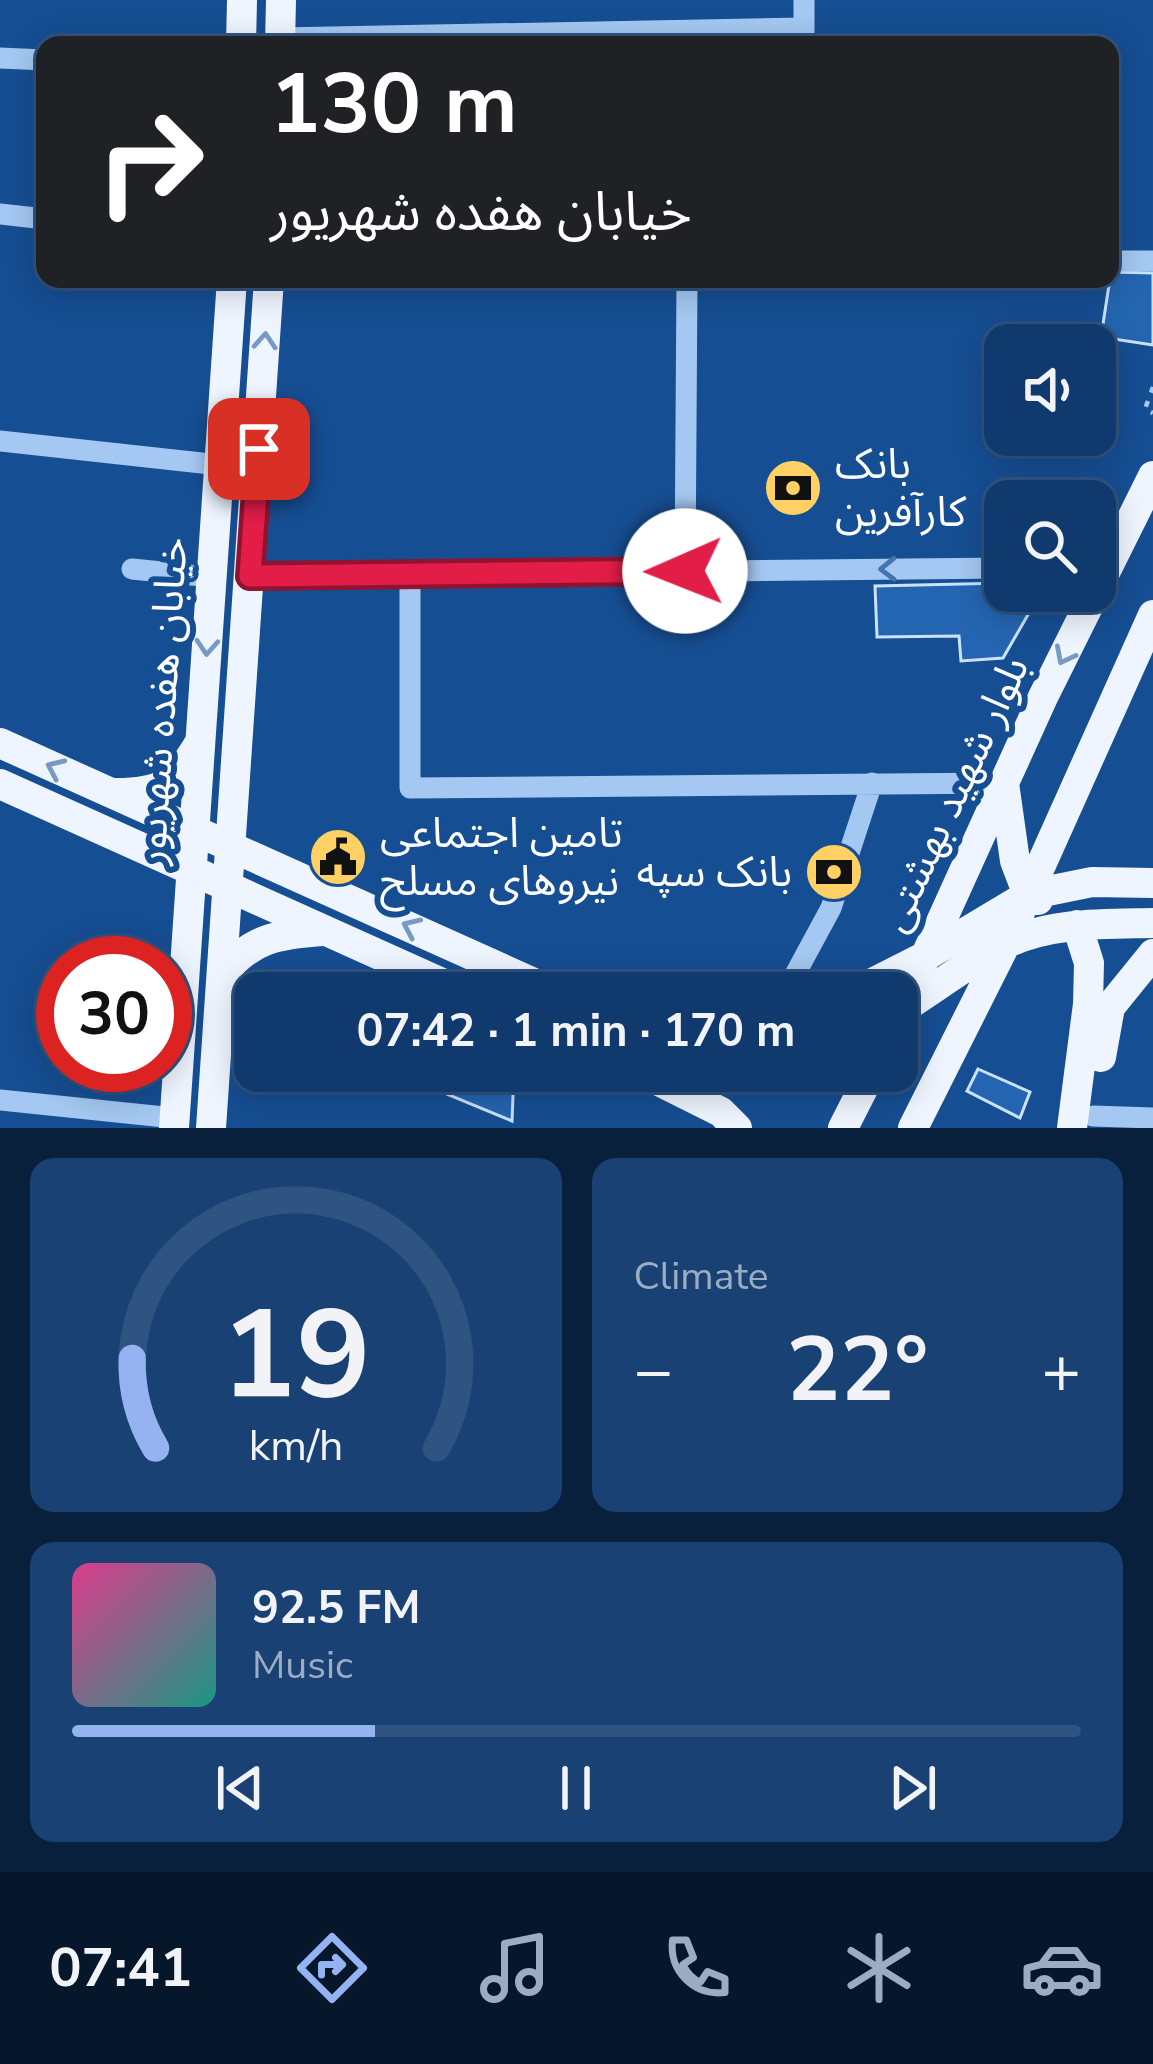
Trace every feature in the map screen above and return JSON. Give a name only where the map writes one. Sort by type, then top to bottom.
[{"type":"main road","points":[[241,36],[242,0]]},
{"type":"main road","points":[[280,36],[281,0]]},
{"type":"main road","name":"خیابان هفده شهریور","points":[[174,1123],[231,288]]},
{"type":"main road","name":"خیابان هفده شهریور","points":[[211,1128],[268,288]]},
{"type":"main road","name":"بلوار شهید بهشتی","points":[[1116,541],[1153,476]]},
{"type":"main road","name":"بلوار شهید بهشتی","points":[[918,973],[1081,612]]},
{"type":"main road","points":[[913,1128],[1006,944],[1153,615]]},
{"type":"main road","points":[[111,793],[150,793],[166,786],[200,742]]},
{"type":"main road","points":[[0,743],[510,972]]},
{"type":"main road","points":[[0,784],[418,972]]},
{"type":"main road","points":[[1004,784],[1016,861],[1028,895],[1078,925],[1089,963],[1086,1124]]},
{"type":"main road","points":[[894,972],[1028,895],[1092,882],[1153,884]]},
{"type":"main road","points":[[918,1001],[1006,944],[1078,925],[1153,923]]},
{"type":"main road","points":[[223,974],[239,953],[258,941],[323,931]]},
{"type":"main road","points":[[1086,1124],[1110,1007],[1153,954]]},
{"type":"main road","points":[[477,972],[484,960]]},
{"type":"main road","points":[[681,1092],[721,1112],[736,1128]]},
{"type":"main road","points":[[844,1128],[862,1092]]},
{"type":"street","points":[[804,0],[804,36]]},
{"type":"street","points":[[0,58],[36,60]]},
{"type":"street","points":[[0,214],[36,218]]},
{"type":"street","points":[[1119,261],[1153,261]]},
{"type":"street","points":[[685,571],[687,288]]},
{"type":"street","points":[[0,440],[220,465]]},
{"type":"street","points":[[250,576],[984,568]]},
{"type":"street","points":[[132,569],[212,577]]},
{"type":"street","points":[[410,574],[410,788],[1004,784]]},
{"type":"street","points":[[796,972],[831,908],[872,783]]},
{"type":"street","points":[[0,1100],[174,1123]]},
{"type":"street","points":[[1086,1124],[1153,1118]]},
{"type":"path","points":[[1153,387],[1145,409],[1153,413]]},
{"type":"building","points":[[1119,272],[1153,273],[1153,345],[1116,339],[1116,324],[1103,324],[1109,288],[1119,288]]},
{"type":"building","points":[[984,583],[984,612],[1030,612],[1003,658],[961,661],[959,636],[877,637],[875,586]]},
{"type":"building","points":[[978,1069],[1030,1092],[1020,1118],[967,1091]]},
{"type":"building","points":[[442,1092],[513,1092],[512,1121]]},
{"type":"place","name":"بانک کارآفرین","points":[[793,488]]},
{"type":"place","name":"تامین اجتماعی نیروهای مسلح","points":[[338,857]]},
{"type":"place","name":"بانک سپه","points":[[834,872]]},
{"type":"route","points":[[259,449],[250,576],[685,571]]}]
